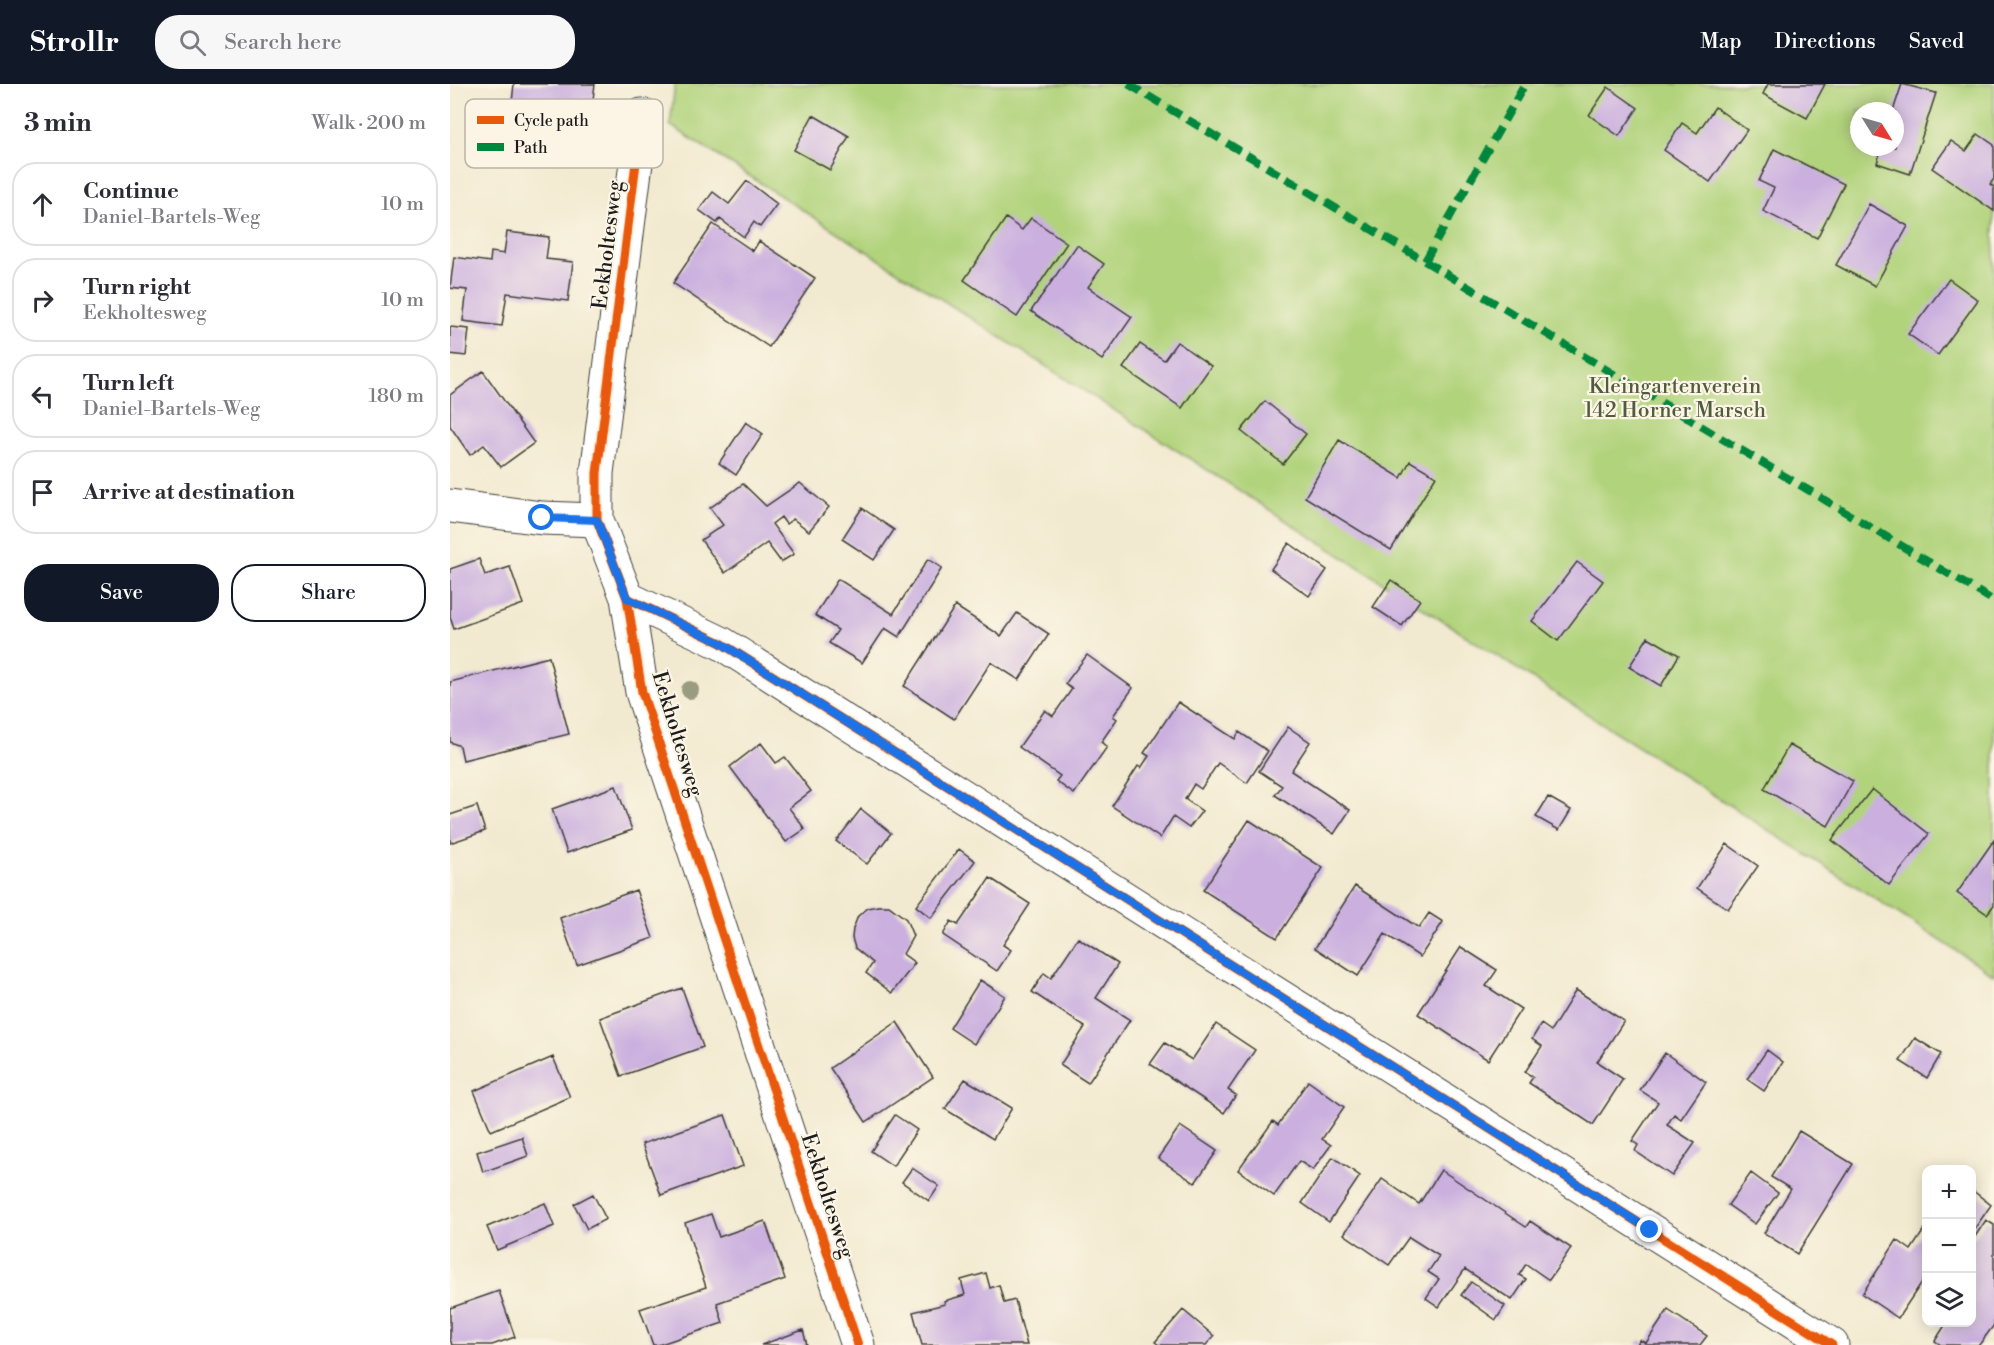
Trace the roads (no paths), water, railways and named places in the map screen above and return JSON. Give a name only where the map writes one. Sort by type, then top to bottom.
[{"type":"street","name":"Eekholtesweg","points":[[635,168],[597,473],[597,520],[627,598],[642,692],[858,1345]]},
{"type":"street","points":[[450,506],[542,518],[597,520]]},
{"type":"street","points":[[627,598],[721,643],[1832,1345]]},
{"type":"park label","name":"Kleingartenverein 142 Horner Marsch","points":[[1675,399]]}]
